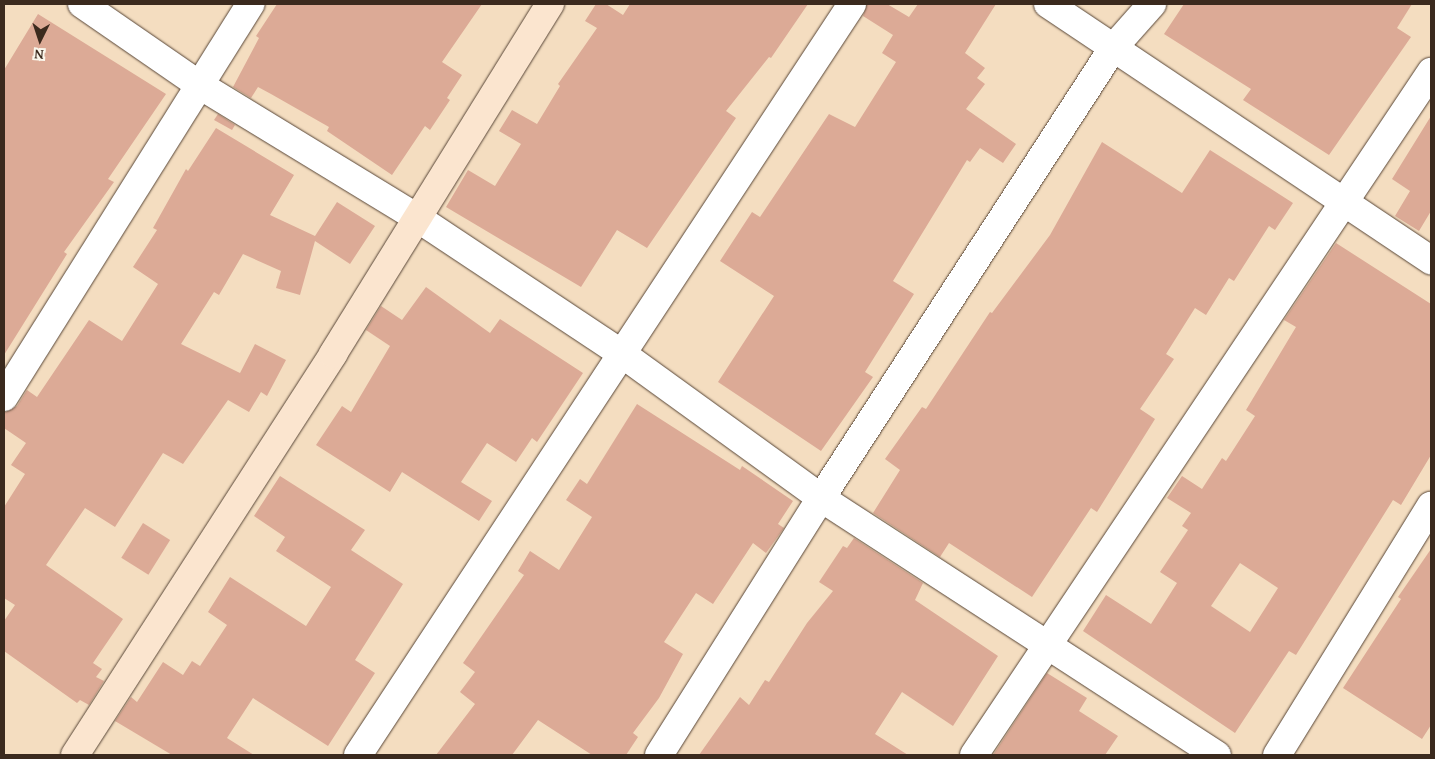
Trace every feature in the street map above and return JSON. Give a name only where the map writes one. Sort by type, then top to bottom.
[{"type":"street","points":[[82,4],[198,84],[416,217],[622,353],[820,498],[1049,644],[1217,755]]},
{"type":"street","points":[[4,396],[198,84],[251,4]]},
{"type":"street","points":[[75,755],[333,354],[416,217],[550,4]]},
{"type":"street","points":[[358,755],[852,4]]},
{"type":"street","points":[[1048,4],[1431,260]]},
{"type":"street","points":[[659,755],[820,498],[1113,48],[1152,4]]},
{"type":"street","points":[[974,755],[1431,72]]},
{"type":"street","points":[[1277,755],[1431,506]]},
{"type":"building","points":[[277,4],[482,4],[442,62],[462,75],[447,98],[450,100],[430,130],[425,126],[392,175],[327,131],[329,127],[271,94],[258,87],[251,98],[233,87],[259,38],[256,36]]},
{"type":"building","points":[[596,4],[606,4],[623,15],[630,4],[808,4],[771,58],[769,57],[726,111],[736,118],[647,248],[617,230],[581,287],[446,207],[468,170],[495,186],[521,144],[499,131],[512,110],[537,124],[560,86],[558,84],[597,28],[585,21]]},
{"type":"building","points":[[867,4],[887,4],[909,17],[918,4],[996,4],[965,53],[985,68],[977,78],[985,84],[966,109],[1016,144],[1003,163],[980,148],[970,162],[967,160],[893,281],[914,294],[865,372],[873,377],[821,451],[718,382],[774,296],[720,261],[752,212],[760,217],[829,114],[855,127],[896,62],[882,53],[893,35],[863,16]]},
{"type":"building","points":[[1184,4],[1412,4],[1397,28],[1411,37],[1329,155],[1243,100],[1251,89],[1164,34]]},
{"type":"building","points":[[38,14],[166,94],[108,179],[114,182],[64,252],[67,254],[4,355],[4,70]]},
{"type":"building","points":[[218,114],[235,125],[232,130],[214,120]]},
{"type":"building","points":[[1431,116],[1431,211],[1419,231],[1395,216],[1410,191],[1392,179]]},
{"type":"building","points":[[216,128],[294,175],[270,215],[315,236],[337,202],[375,226],[350,264],[315,241],[300,295],[276,288],[281,271],[243,254],[219,295],[214,292],[181,344],[240,373],[255,344],[286,360],[267,396],[261,392],[249,412],[228,400],[183,464],[163,453],[115,527],[85,508],[46,565],[123,619],[93,663],[102,669],[96,677],[104,681],[89,705],[80,700],[77,703],[4,651],[4,621],[15,605],[4,598],[4,507],[25,474],[11,465],[26,443],[4,428],[4,413],[17,406],[27,390],[37,397],[89,320],[122,341],[158,284],[133,267],[157,230],[153,228],[186,169],[188,171]]},
{"type":"building","points":[[1102,142],[1182,193],[1210,150],[1293,203],[1275,230],[1269,226],[1234,281],[1229,278],[1206,315],[1195,308],[1166,354],[1174,359],[1140,409],[1155,419],[1097,512],[1091,508],[1032,597],[949,543],[940,557],[873,513],[900,470],[885,459],[922,407],[926,409],[990,312],[992,313],[1050,235]]},
{"type":"building","points":[[1336,243],[1431,304],[1431,455],[1401,505],[1393,500],[1296,655],[1289,651],[1235,733],[1083,631],[1106,595],[1151,624],[1177,583],[1160,572],[1188,530],[1182,526],[1191,513],[1167,498],[1182,476],[1202,489],[1222,458],[1226,461],[1255,416],[1246,410],[1296,327],[1284,320]],"holes":[[[1240,563],[1278,588],[1250,632],[1211,606]]]},
{"type":"building","points":[[426,287],[490,333],[500,319],[583,373],[537,442],[532,438],[516,462],[487,443],[461,482],[492,501],[479,521],[402,472],[390,492],[316,445],[342,406],[351,412],[390,346],[366,330],[381,306],[402,320]]},
{"type":"building","points":[[637,404],[740,470],[742,466],[793,501],[778,524],[784,528],[766,553],[753,543],[713,604],[696,593],[664,642],[683,654],[659,698],[633,733],[638,737],[626,755],[592,755],[538,720],[512,755],[436,755],[475,704],[460,692],[475,672],[463,663],[524,575],[518,571],[530,551],[559,570],[592,517],[566,500],[580,479],[587,484]]},
{"type":"building","points":[[280,476],[365,530],[351,550],[403,584],[355,660],[375,673],[328,746],[253,698],[227,738],[254,755],[172,755],[115,721],[131,697],[137,702],[163,662],[183,675],[192,661],[200,666],[227,625],[208,612],[230,577],[306,626],[331,587],[276,551],[285,537],[254,516]]},
{"type":"building","points":[[143,523],[170,540],[148,575],[121,558]]},
{"type":"building","points":[[854,538],[923,583],[915,600],[998,656],[953,726],[902,692],[875,734],[908,755],[699,755],[740,697],[749,705],[765,680],[769,682],[807,623],[833,591],[819,582],[843,546],[847,548]]},
{"type":"building","points":[[1431,549],[1431,725],[1422,739],[1343,688],[1401,599],[1398,597]]},
{"type":"building","points":[[1047,673],[1087,698],[1079,711],[1118,736],[1105,755],[993,755]]}]
